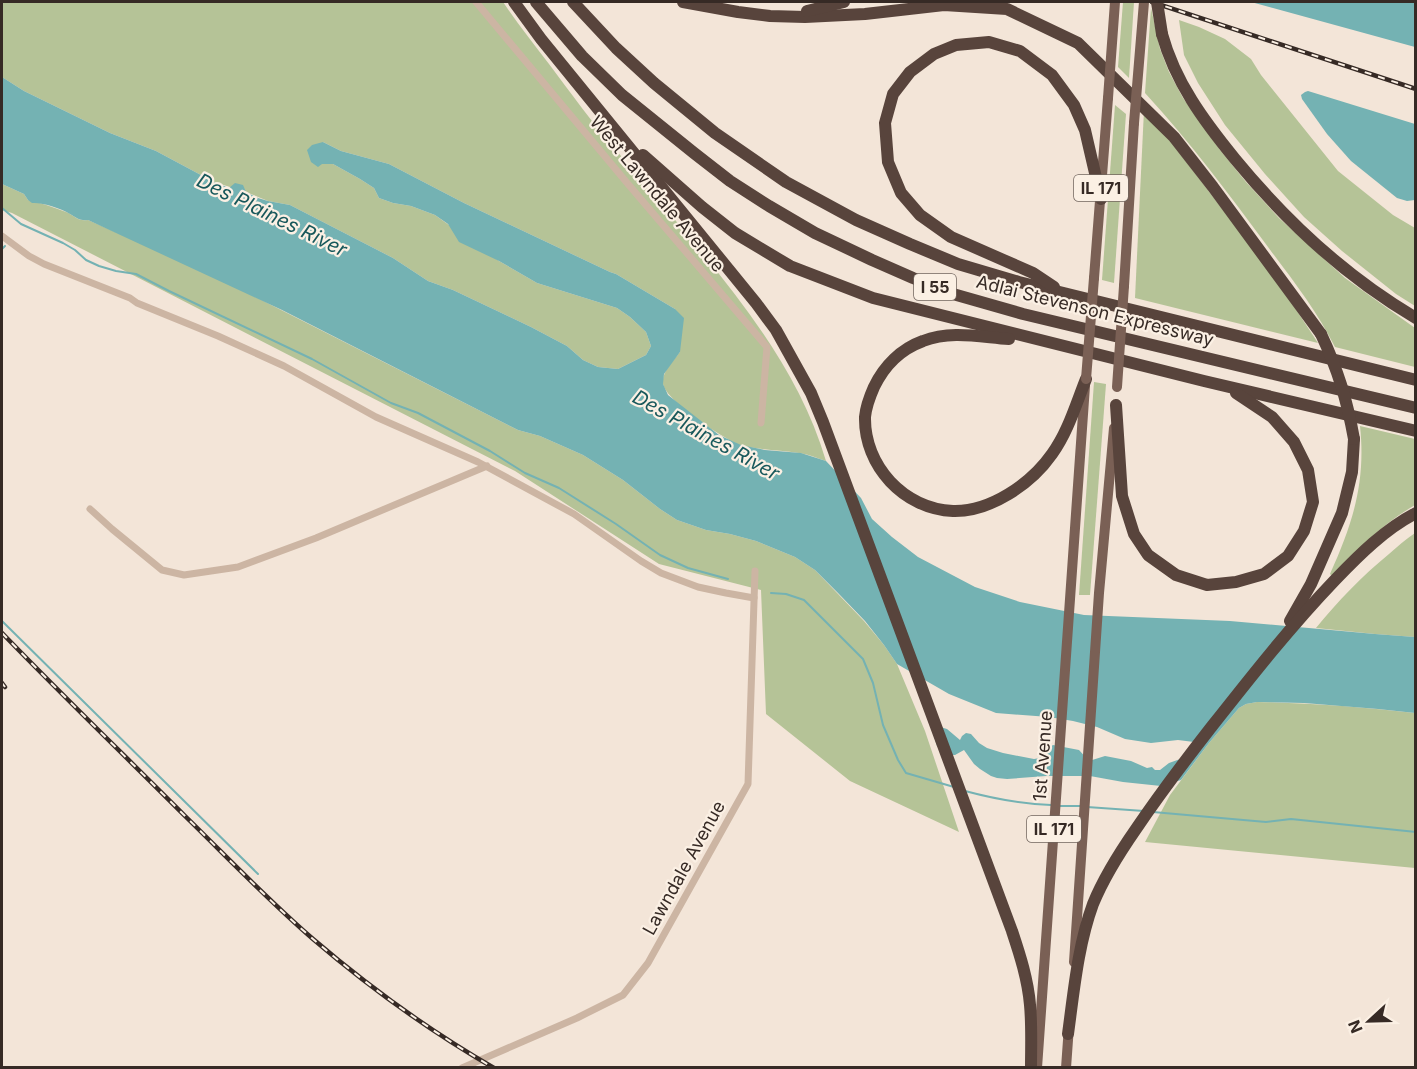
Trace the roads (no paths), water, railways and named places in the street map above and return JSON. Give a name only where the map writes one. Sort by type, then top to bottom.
[{"type":"highway","points":[[514,2],[541,39],[756,303],[776,330],[810,393],[824,422],[1020,955],[1030,1002],[1030,1068]]},
{"type":"highway","name":"Adlai Stevenson Expressway","points":[[536,2],[582,56],[622,95],[730,181],[815,233],[872,260],[953,294],[1023,314],[1416,408]]},
{"type":"highway","name":"Adlai Stevenson Expressway","points":[[573,2],[616,48],[654,83],[715,133],[786,182],[856,220],[958,264],[1065,294],[1416,380]]},
{"type":"highway","points":[[683,2],[770,16],[805,17],[865,14],[944,5],[1007,9],[1078,42],[1174,137],[1321,334],[1342,384],[1354,440],[1352,471],[1342,513],[1311,585],[1268,654]]},
{"type":"highway","points":[[738,12],[789,13],[844,2]]},
{"type":"highway","points":[[1157,2],[1162,34],[1173,67],[1190,99],[1254,183],[1295,225],[1343,268],[1398,308],[1416,318]]},
{"type":"highway","points":[[1065,294],[1033,273],[951,237],[920,215],[901,193],[888,162],[885,123],[893,94],[910,72],[934,54],[956,45],[988,42],[1020,51],[1052,75],[1074,105],[1085,130],[1101,199]]},
{"type":"highway","points":[[610,123],[666,176],[735,233],[790,266],[873,298],[1204,381],[1416,431]]},
{"type":"highway","points":[[1041,341],[966,334],[944,336],[923,341],[905,350],[891,362],[879,376],[870,396],[865,416],[867,439],[875,460],[890,483],[909,499],[933,508],[954,511],[992,502],[1011,492],[1025,484],[1054,453],[1086,379]]},
{"type":"highway","points":[[1116,405],[1122,496],[1134,534],[1148,555],[1176,575],[1207,585],[1236,582],[1264,574],[1288,556],[1304,531],[1312,502],[1308,470],[1294,442],[1272,417],[1240,394],[1204,381]]},
{"type":"highway","points":[[1068,1034],[1076,974],[1093,904],[1120,852],[1159,794],[1268,654],[1356,558],[1397,523],[1416,513]]},
{"type":"main road","name":"IL 171","points":[[1086,379],[1116,2]]},
{"type":"main road","name":"IL 171","points":[[1066,1068],[1144,2]]},
{"type":"main road","name":"1st Avenue","points":[[1037,1068],[1086,379]]},
{"type":"street","name":"West Lawndale Avenue","points":[[476,2],[767,347],[761,423]]},
{"type":"street","points":[[2,236],[44,264],[130,298],[284,366],[376,417],[487,466],[574,514],[661,573],[698,587],[754,598]]},
{"type":"street","points":[[90,508],[162,570],[184,575],[238,567],[316,538],[487,466]]},
{"type":"street","name":"Lawndale Avenue","points":[[462,1068],[577,1018],[623,995],[648,963],[748,784],[755,571]]},
{"type":"water","points":[[1251,2],[1415,2],[1415,47],[1273,8]]},
{"type":"water","name":"Des Plaines River","points":[[2,77],[24,91],[110,133],[156,151],[214,182],[229,188],[235,183],[243,185],[246,192],[258,198],[290,205],[393,258],[428,281],[453,290],[531,327],[567,346],[583,360],[598,367],[618,369],[646,355],[651,346],[646,332],[617,308],[537,283],[459,242],[448,224],[435,215],[379,198],[374,188],[333,164],[322,164],[318,167],[311,162],[307,150],[312,145],[323,142],[341,151],[389,164],[464,203],[616,274],[675,309],[684,318],[680,352],[664,374],[663,384],[668,395],[719,435],[741,445],[801,453],[826,461],[861,498],[872,519],[918,557],[975,587],[1020,602],[1084,615],[1230,621],[1415,637],[1415,713],[1304,703],[1257,702],[1246,704],[1239,708],[1209,743],[1181,780],[1161,786],[1090,776],[1007,779],[991,776],[974,764],[964,750],[955,755],[948,755],[937,746],[933,733],[937,726],[947,729],[960,740],[966,733],[971,734],[987,748],[1003,753],[1034,759],[1040,758],[1053,745],[1079,750],[1089,761],[1105,756],[1131,761],[1155,770],[1160,770],[1169,763],[1183,758],[1194,742],[1178,740],[1151,743],[1125,739],[1097,727],[1073,721],[996,713],[949,694],[897,664],[865,621],[815,570],[795,557],[756,541],[706,530],[677,520],[623,480],[583,455],[540,436],[518,430],[282,310],[88,220],[79,219],[51,206],[32,203],[24,194],[2,184]]},
{"type":"water","points":[[1308,91],[1415,124],[1415,200],[1407,201],[1397,198],[1351,161],[1327,134],[1302,99],[1301,95]]},
{"type":"waterway","points":[[2,208],[21,224],[63,243],[86,260],[116,271],[136,274],[312,359],[391,403],[418,413],[490,451],[525,473],[559,488],[660,555],[688,568],[728,579]]},
{"type":"waterway","points":[[2,249],[5,246]]},
{"type":"waterway","points":[[771,593],[786,594],[804,600],[863,659],[873,683],[883,725],[906,773],[954,787]]},
{"type":"waterway","points":[[2,621],[258,874]]},
{"type":"waterway","points":[[965,791],[1008,801],[1051,805]]},
{"type":"waterway","points":[[1060,806],[1081,806]]},
{"type":"waterway","points":[[1087,807],[1144,811]]},
{"type":"waterway","points":[[1153,812],[1266,822],[1291,819],[1416,832]]},
{"type":"railway","points":[[1152,2],[1416,89]]},
{"type":"railway","points":[[2,633],[248,878],[313,939],[400,1008],[494,1068]]},
{"type":"railway","points":[[2,683],[5,687]]}]
